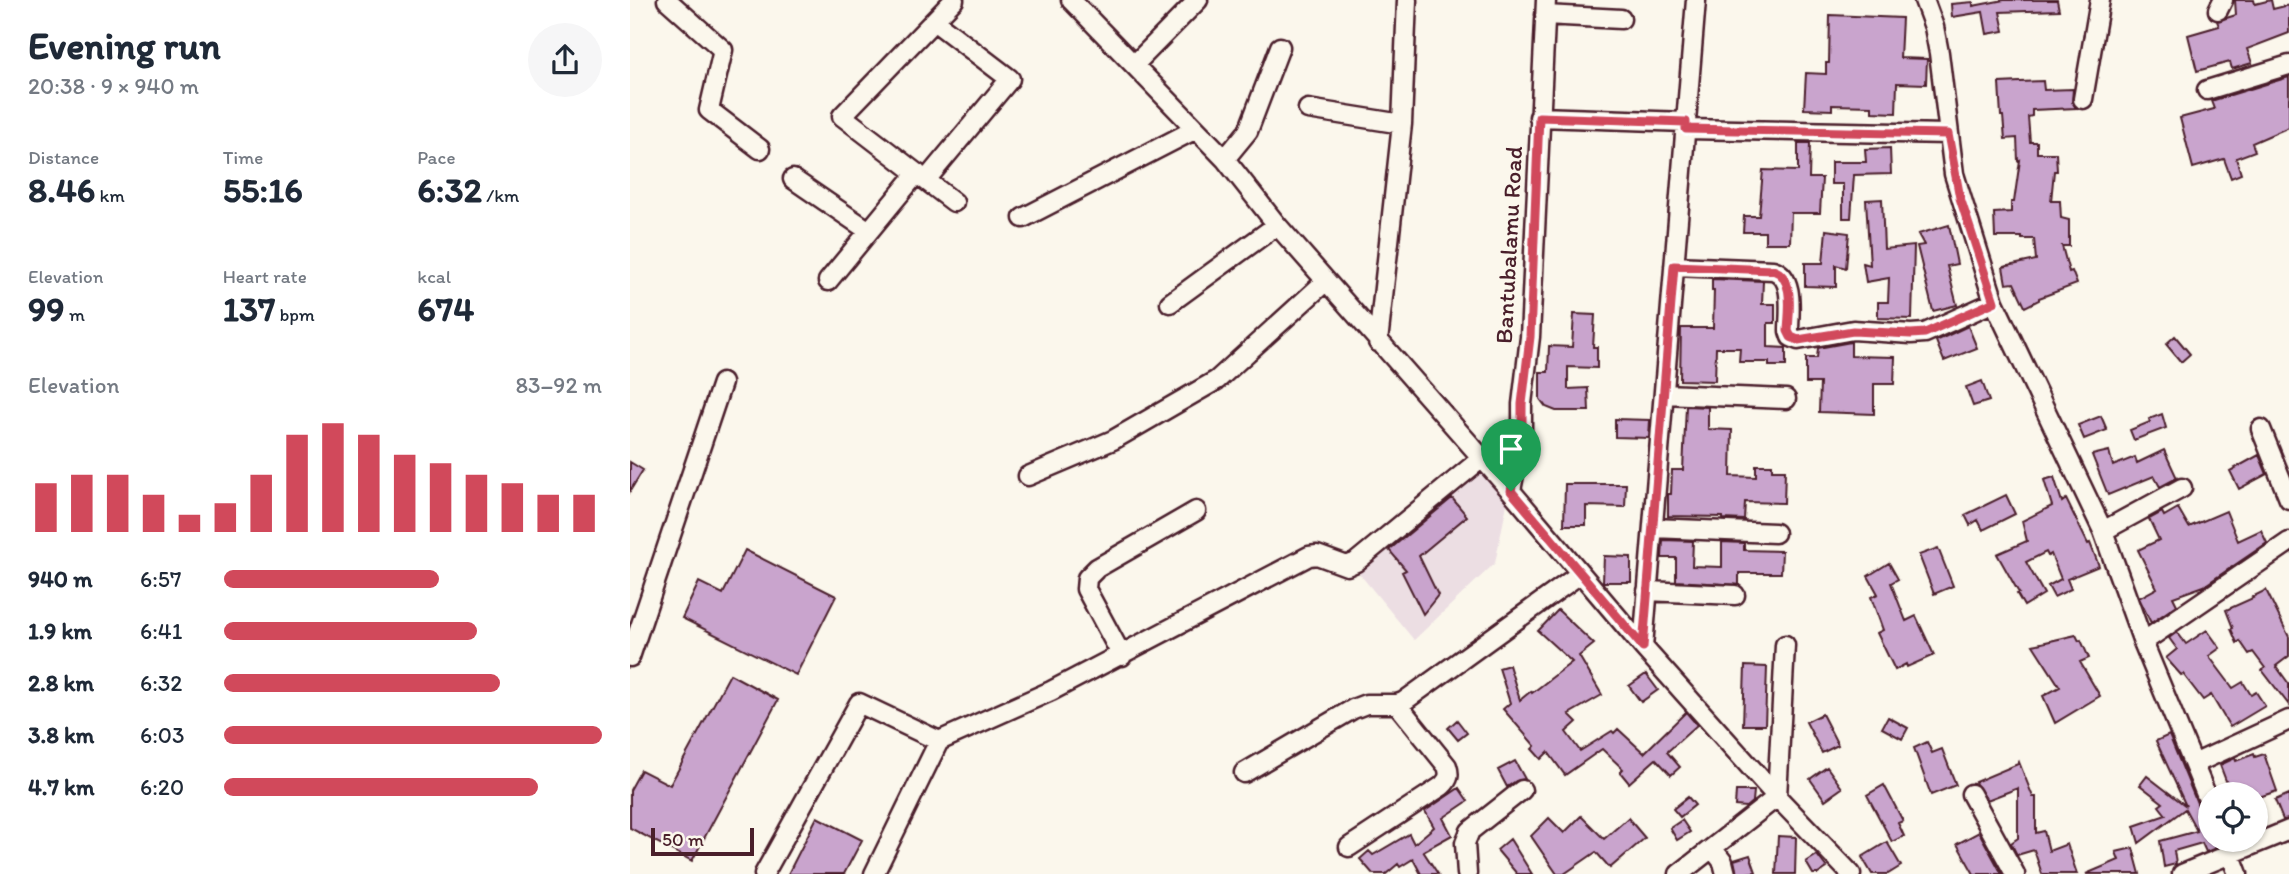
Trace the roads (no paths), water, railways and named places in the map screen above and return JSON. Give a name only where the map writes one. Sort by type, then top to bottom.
[{"type":"street","points":[[667,0],[723,50],[709,110],[760,149]]},
{"type":"street","points":[[954,0],[842,116],[954,202]]},
{"type":"street","points":[[1071,0],[1225,159],[1277,225],[1511,491],[1643,647],[1777,797],[1851,874]]},
{"type":"street","points":[[1134,65],[1198,0]]},
{"type":"street","points":[[1378,342],[1402,124],[1407,0]]},
{"type":"street","points":[[1643,647],[1696,0]]},
{"type":"street","points":[[1924,0],[1940,53],[1948,134],[1960,198],[1994,302],[2103,531],[2143,642],[2201,782]]},
{"type":"street","points":[[2083,99],[2100,0]]},
{"type":"street","points":[[1546,7],[1621,19]]},
{"type":"street","name":"Bantubalamu Road","points":[[1511,491],[1522,432],[1522,404],[1530,337],[1546,7]]},
{"type":"street","points":[[828,281],[869,231],[1010,79],[934,21]]},
{"type":"street","points":[[1225,159],[1248,131],[1280,47]]},
{"type":"street","points":[[2207,90],[2289,65]]},
{"type":"street","points":[[1308,109],[1402,124]]},
{"type":"street","points":[[1539,117],[1686,126],[1948,134]]},
{"type":"street","points":[[1023,218],[1196,129]]},
{"type":"street","points":[[793,178],[869,231]]},
{"type":"street","points":[[1170,303],[1277,225]]},
{"type":"street","points":[[1674,266],[1773,270],[1782,273],[1787,281],[1788,331],[1791,337],[1798,340],[1853,331],[1925,333],[1994,302]]},
{"type":"street","points":[[1028,476],[1113,440],[1217,380],[1326,281]]},
{"type":"street","points":[[630,657],[722,383]]},
{"type":"street","points":[[1664,394],[1786,399]]},
{"type":"street","points":[[2261,429],[2289,499]]},
{"type":"street","points":[[874,874],[939,741],[1029,702],[1122,656],[1309,556],[1317,555],[1347,566],[1356,562],[1482,458]]},
{"type":"street","points":[[2103,531],[2182,488]]},
{"type":"street","points":[[1122,656],[1091,601],[1086,589],[1087,578],[1097,568],[1196,511]]},
{"type":"street","points":[[1653,528],[1775,533]]},
{"type":"street","points":[[2143,642],[2289,542]]},
{"type":"street","points":[[1244,773],[1353,709],[1372,703],[1403,702],[1580,573]]},
{"type":"street","points":[[1647,591],[1735,595]]},
{"type":"street","points":[[1679,874],[1777,797],[1785,645]]},
{"type":"street","points":[[764,874],[859,703],[939,741]]},
{"type":"street","points":[[1349,847],[1443,786],[1448,780],[1447,766],[1397,704]]},
{"type":"street","points":[[2193,764],[2289,720]]},
{"type":"street","points":[[1467,874],[1465,843],[1469,831],[1522,790]]},
{"type":"street","points":[[1971,794],[2015,874]]},
{"type":"street","points":[[2268,836],[2289,830]]},
{"type":"street","points":[[1712,848],[1723,862],[1726,874]]},
{"type":"street","points":[[2182,874],[2219,852]]},
{"type":"street","points":[[2230,852],[2238,874]]}]
